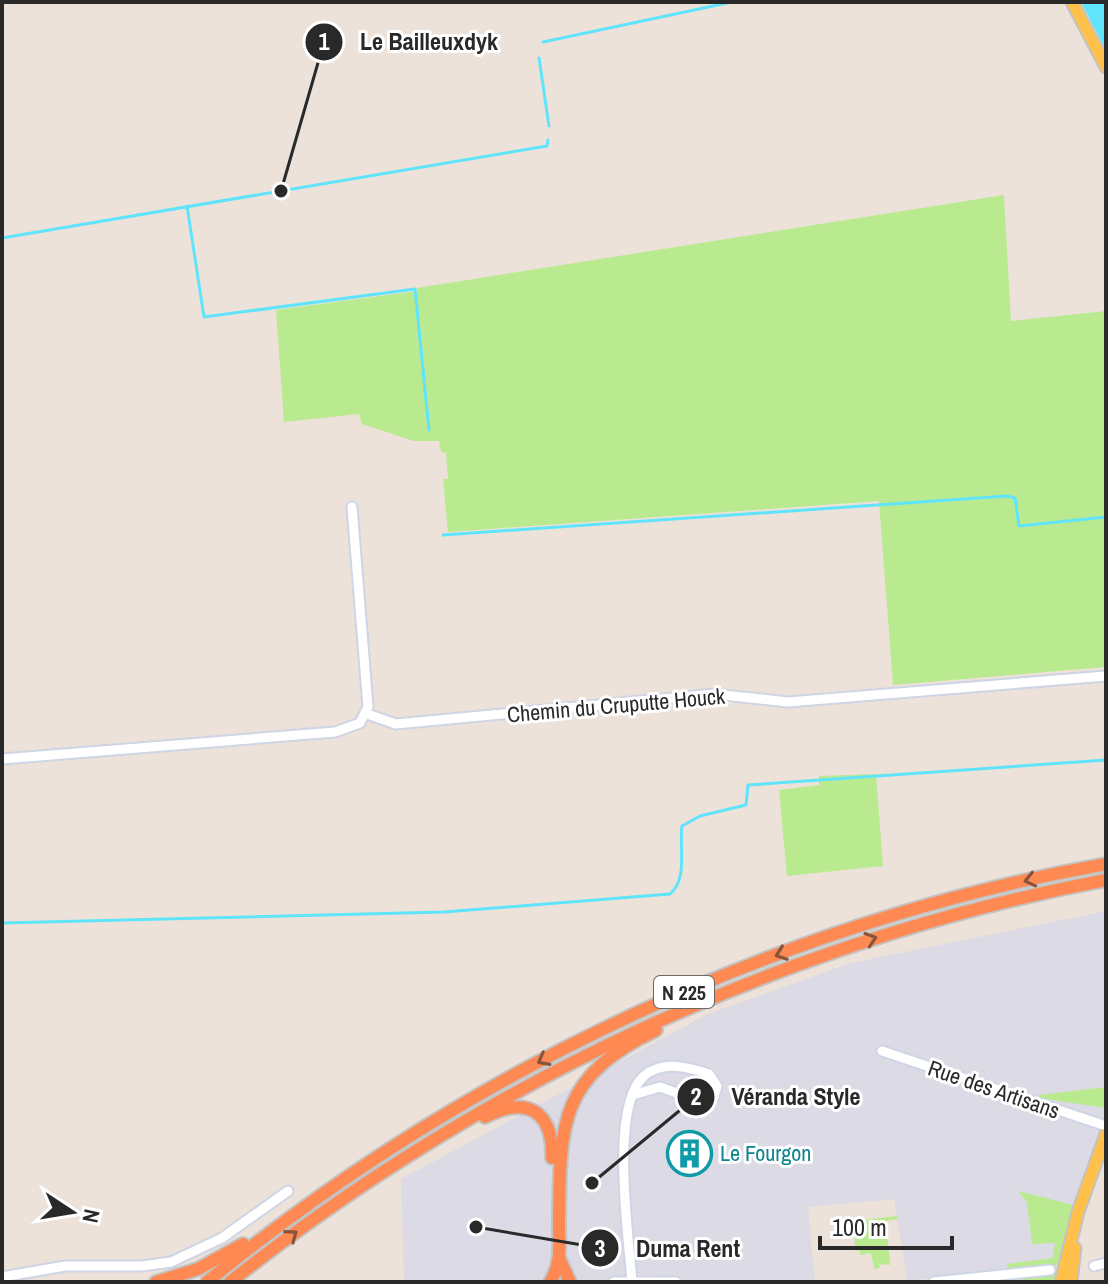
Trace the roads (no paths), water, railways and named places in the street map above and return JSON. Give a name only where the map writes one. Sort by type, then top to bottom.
[{"type":"highway","name":"N 225","points":[[207,1282],[301,1209],[372,1160],[486,1091],[672,997],[794,949],[893,916],[1002,886],[1106,864]]},
{"type":"highway","name":"N 225","points":[[230,1282],[355,1190],[528,1084],[639,1029],[744,984],[920,924],[1106,880]]},
{"type":"highway","points":[[550,1282],[558,1266],[561,1140],[570,1110],[588,1076],[623,1047],[744,984]]},
{"type":"highway","points":[[355,1190],[496,1112],[514,1107],[533,1111],[548,1125],[552,1140],[551,1257],[540,1282]]},
{"type":"highway","points":[[156,1282],[186,1275],[218,1260],[301,1209]]},
{"type":"highway","points":[[559,1248],[562,1271],[570,1282]]},
{"type":"main road","points":[[1072,2],[1106,67]]},
{"type":"main road","points":[[1061,1282],[1075,1219],[1106,1134]]},
{"type":"main road","points":[[1071,1282],[1078,1231],[1100,1150]]},
{"type":"street","points":[[2,759],[335,732],[357,726],[367,714],[352,507]]},
{"type":"street","name":"Chemin du Cruputte Houck","points":[[367,714],[382,722],[401,724],[722,694],[788,702],[1106,676]]},
{"type":"street","name":"Rue des Artisans","points":[[882,1051],[1106,1126]]},
{"type":"street","points":[[628,1282],[623,1148],[633,1095],[642,1078],[664,1067],[705,1072],[717,1082],[714,1097],[704,1103],[660,1087],[633,1095]]},
{"type":"street","points":[[2,1277],[65,1266],[142,1266],[171,1262],[222,1238],[288,1191]]},
{"type":"street","points":[[1094,1266],[1106,1263]]},
{"type":"street","points":[[934,1282],[1050,1270]]},
{"type":"street","points":[[614,1282],[676,1282]]},
{"type":"water","points":[[1081,2],[1106,2],[1106,51]]},
{"type":"waterway","points":[[543,42],[732,2]]},
{"type":"waterway","points":[[539,58],[549,126]]},
{"type":"waterway","points":[[2,238],[547,146],[548,140]]},
{"type":"waterway","points":[[187,206],[204,317],[415,289],[429,430]]},
{"type":"waterway","points":[[443,535],[1007,496],[1015,498],[1019,526],[1106,517]]},
{"type":"waterway","points":[[2,923],[444,912],[670,894],[676,888],[681,872],[682,826],[700,816],[746,805],[748,785],[1106,760]]},
{"type":"place","name":"Le Bailleuxdyk","points":[[281,191]]},
{"type":"place","name":"Le Fourgon","points":[[689,1153]]},
{"type":"place","name":"Véranda Style","points":[[592,1183]]},
{"type":"place","name":"Duma Rent","points":[[476,1227]]}]
